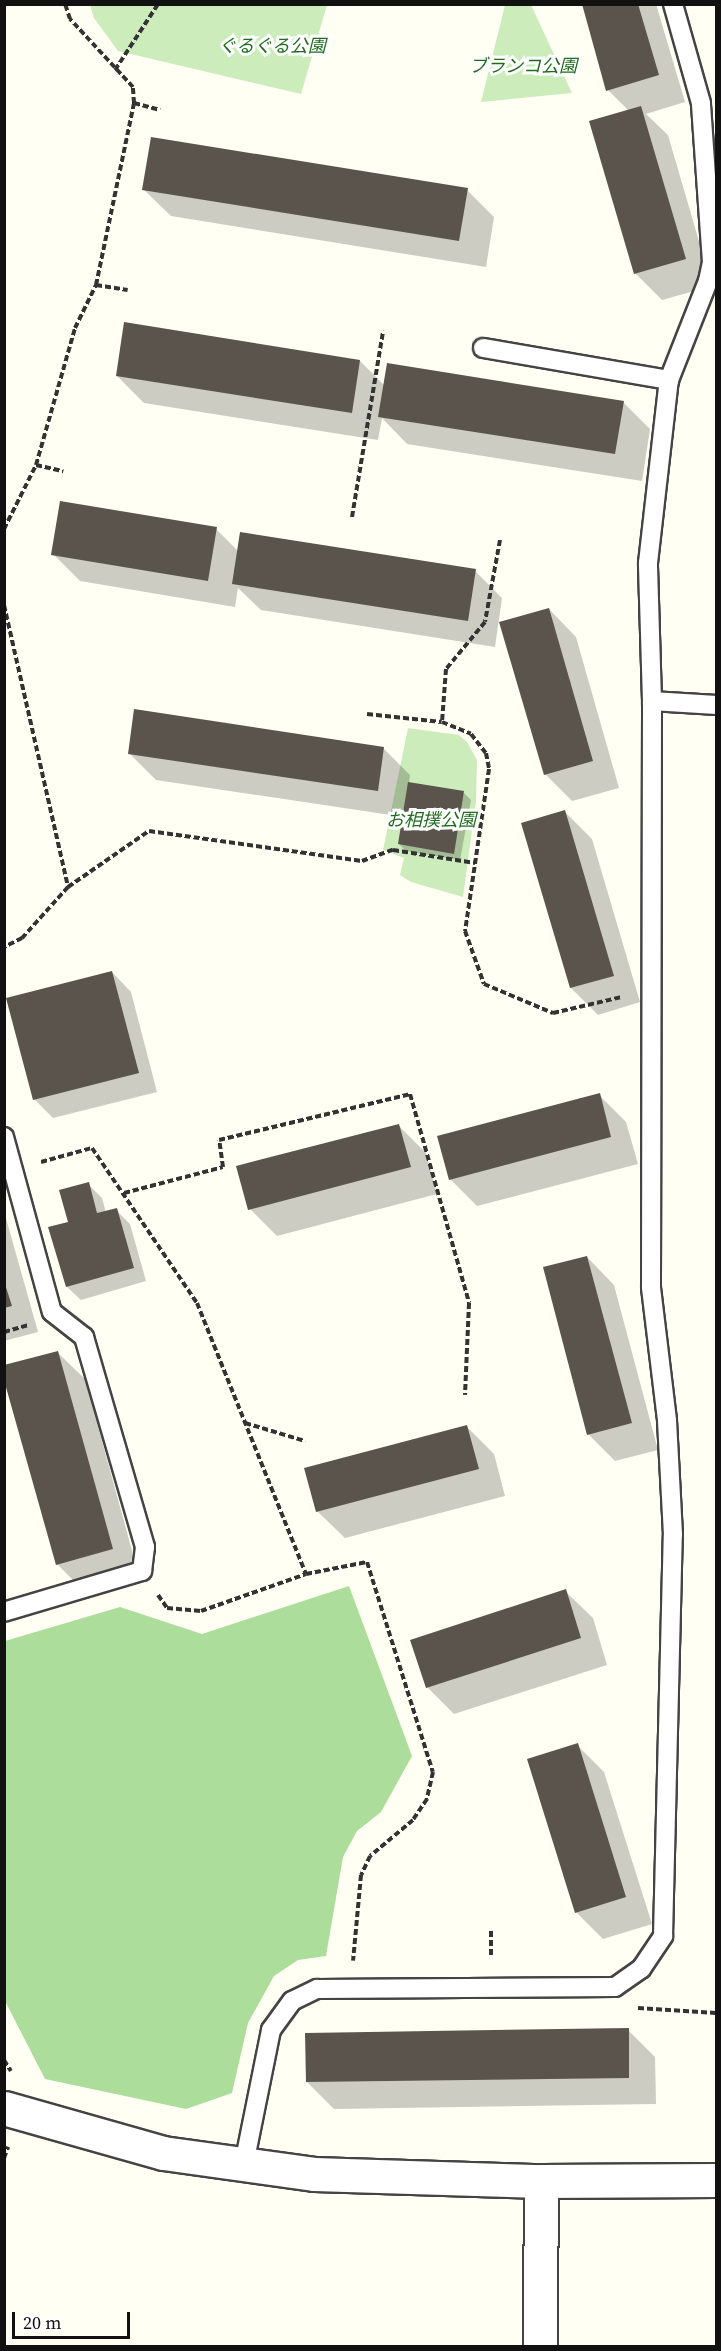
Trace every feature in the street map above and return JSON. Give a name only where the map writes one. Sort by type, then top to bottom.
[{"type":"street","points":[[4,2108],[162,2153],[314,2174],[541,2181],[717,2180]]},
{"type":"street","points":[[540,2346],[541,2181]]},
{"type":"lane","points":[[244,2164],[271,2030],[292,2001],[316,1989],[615,1988],[641,1969],[663,1936],[673,1535],[667,1420],[651,1287],[652,701],[648,563],[669,380],[708,281],[712,262],[701,103],[673,4]]},
{"type":"lane","points":[[483,348],[669,380]]},
{"type":"lane","points":[[652,701],[717,705]]},
{"type":"lane","points":[[4,1137],[52,1312],[84,1337],[145,1547],[142,1571],[4,1612]]},
{"type":"path","points":[[4,529],[36,465],[75,328],[96,285],[134,104],[133,87],[70,19],[65,4]]},
{"type":"path","points":[[115,70],[159,4]]},
{"type":"path","points":[[134,104],[160,110]]},
{"type":"path","points":[[96,285],[128,290]]},
{"type":"path","points":[[352,517],[383,331]]},
{"type":"path","points":[[36,465],[63,471]]},
{"type":"path","points":[[442,722],[446,669],[485,622],[500,540]]},
{"type":"path","points":[[4,605],[68,887]]},
{"type":"path","points":[[367,714],[442,722],[471,734],[486,753],[489,769],[465,931],[483,984],[553,1013],[652,990]]},
{"type":"path","points":[[4,947],[22,938],[68,887],[149,831],[362,861],[393,850],[475,862]]},
{"type":"path","points":[[124,1193],[223,1167],[219,1140],[410,1095],[469,1303],[465,1395]]},
{"type":"path","points":[[14,1169],[92,1149],[124,1193],[197,1303],[306,1575]]},
{"type":"path","points":[[245,1424],[304,1441]]},
{"type":"path","points":[[142,1571],[167,1608],[201,1611],[306,1575],[367,1562],[433,1772],[427,1799],[413,1820],[370,1856],[361,1875],[351,1988]]},
{"type":"path","points":[[666,2011],[717,2013]]},
{"type":"green space","name":"ぐるぐる公園","points":[[90,4],[327,5],[301,94],[118,51],[94,18]]},
{"type":"green space","name":"ブランコ公園","points":[[505,5],[531,5],[572,93],[481,102]]},
{"type":"green space","name":"お相撲公園","points":[[408,728],[459,735],[467,742],[477,760],[476,801],[463,897],[411,882],[400,875],[404,858],[383,850]]},
{"type":"green space","points":[[349,1586],[412,1756],[381,1812],[357,1831],[343,1857],[326,1956],[298,1960],[274,1976],[248,2023],[232,2093],[186,2109],[45,2079],[5,2001],[5,1641],[120,1607],[202,1634]]},
{"type":"building","points":[[582,4],[638,4],[659,75],[606,91]]},
{"type":"building","points":[[641,106],[686,259],[634,274],[589,121]]},
{"type":"building","points":[[151,137],[468,188],[459,241],[142,190]]},
{"type":"building","points":[[124,322],[360,360],[352,413],[116,376]]},
{"type":"building","points":[[387,363],[624,401],[615,454],[378,417]]},
{"type":"building","points":[[60,501],[217,527],[208,581],[51,555]]},
{"type":"building","points":[[240,532],[476,569],[468,621],[232,584]]},
{"type":"building","points":[[549,608],[593,761],[544,775],[499,622]]},
{"type":"building","points":[[134,709],[384,747],[378,791],[128,754]]},
{"type":"building","points":[[408,782],[464,791],[454,854],[398,844]]},
{"type":"building","points":[[565,810],[614,976],[570,988],[521,823]]},
{"type":"building","points":[[112,971],[139,1073],[33,1100],[6,998]]},
{"type":"building","points":[[600,1093],[611,1137],[449,1180],[437,1136]]},
{"type":"building","points":[[399,1124],[411,1167],[248,1210],[236,1166]]},
{"type":"building","points":[[89,1182],[97,1213],[117,1208],[134,1268],[66,1287],[48,1227],[68,1222],[59,1190]]},
{"type":"building","points":[[587,1256],[632,1423],[587,1435],[543,1267]]},
{"type":"building","points":[[4,1281],[12,1306],[4,1308]]},
{"type":"building","points":[[58,1351],[113,1549],[56,1565],[4,1380],[4,1365]]},
{"type":"building","points":[[467,1425],[479,1469],[316,1512],[304,1468]]},
{"type":"building","points":[[566,1589],[581,1638],[426,1688],[410,1640]]},
{"type":"building","points":[[578,1743],[626,1897],[575,1913],[527,1759]]},
{"type":"building","points":[[629,2028],[629,2078],[306,2082],[305,2033]]}]
